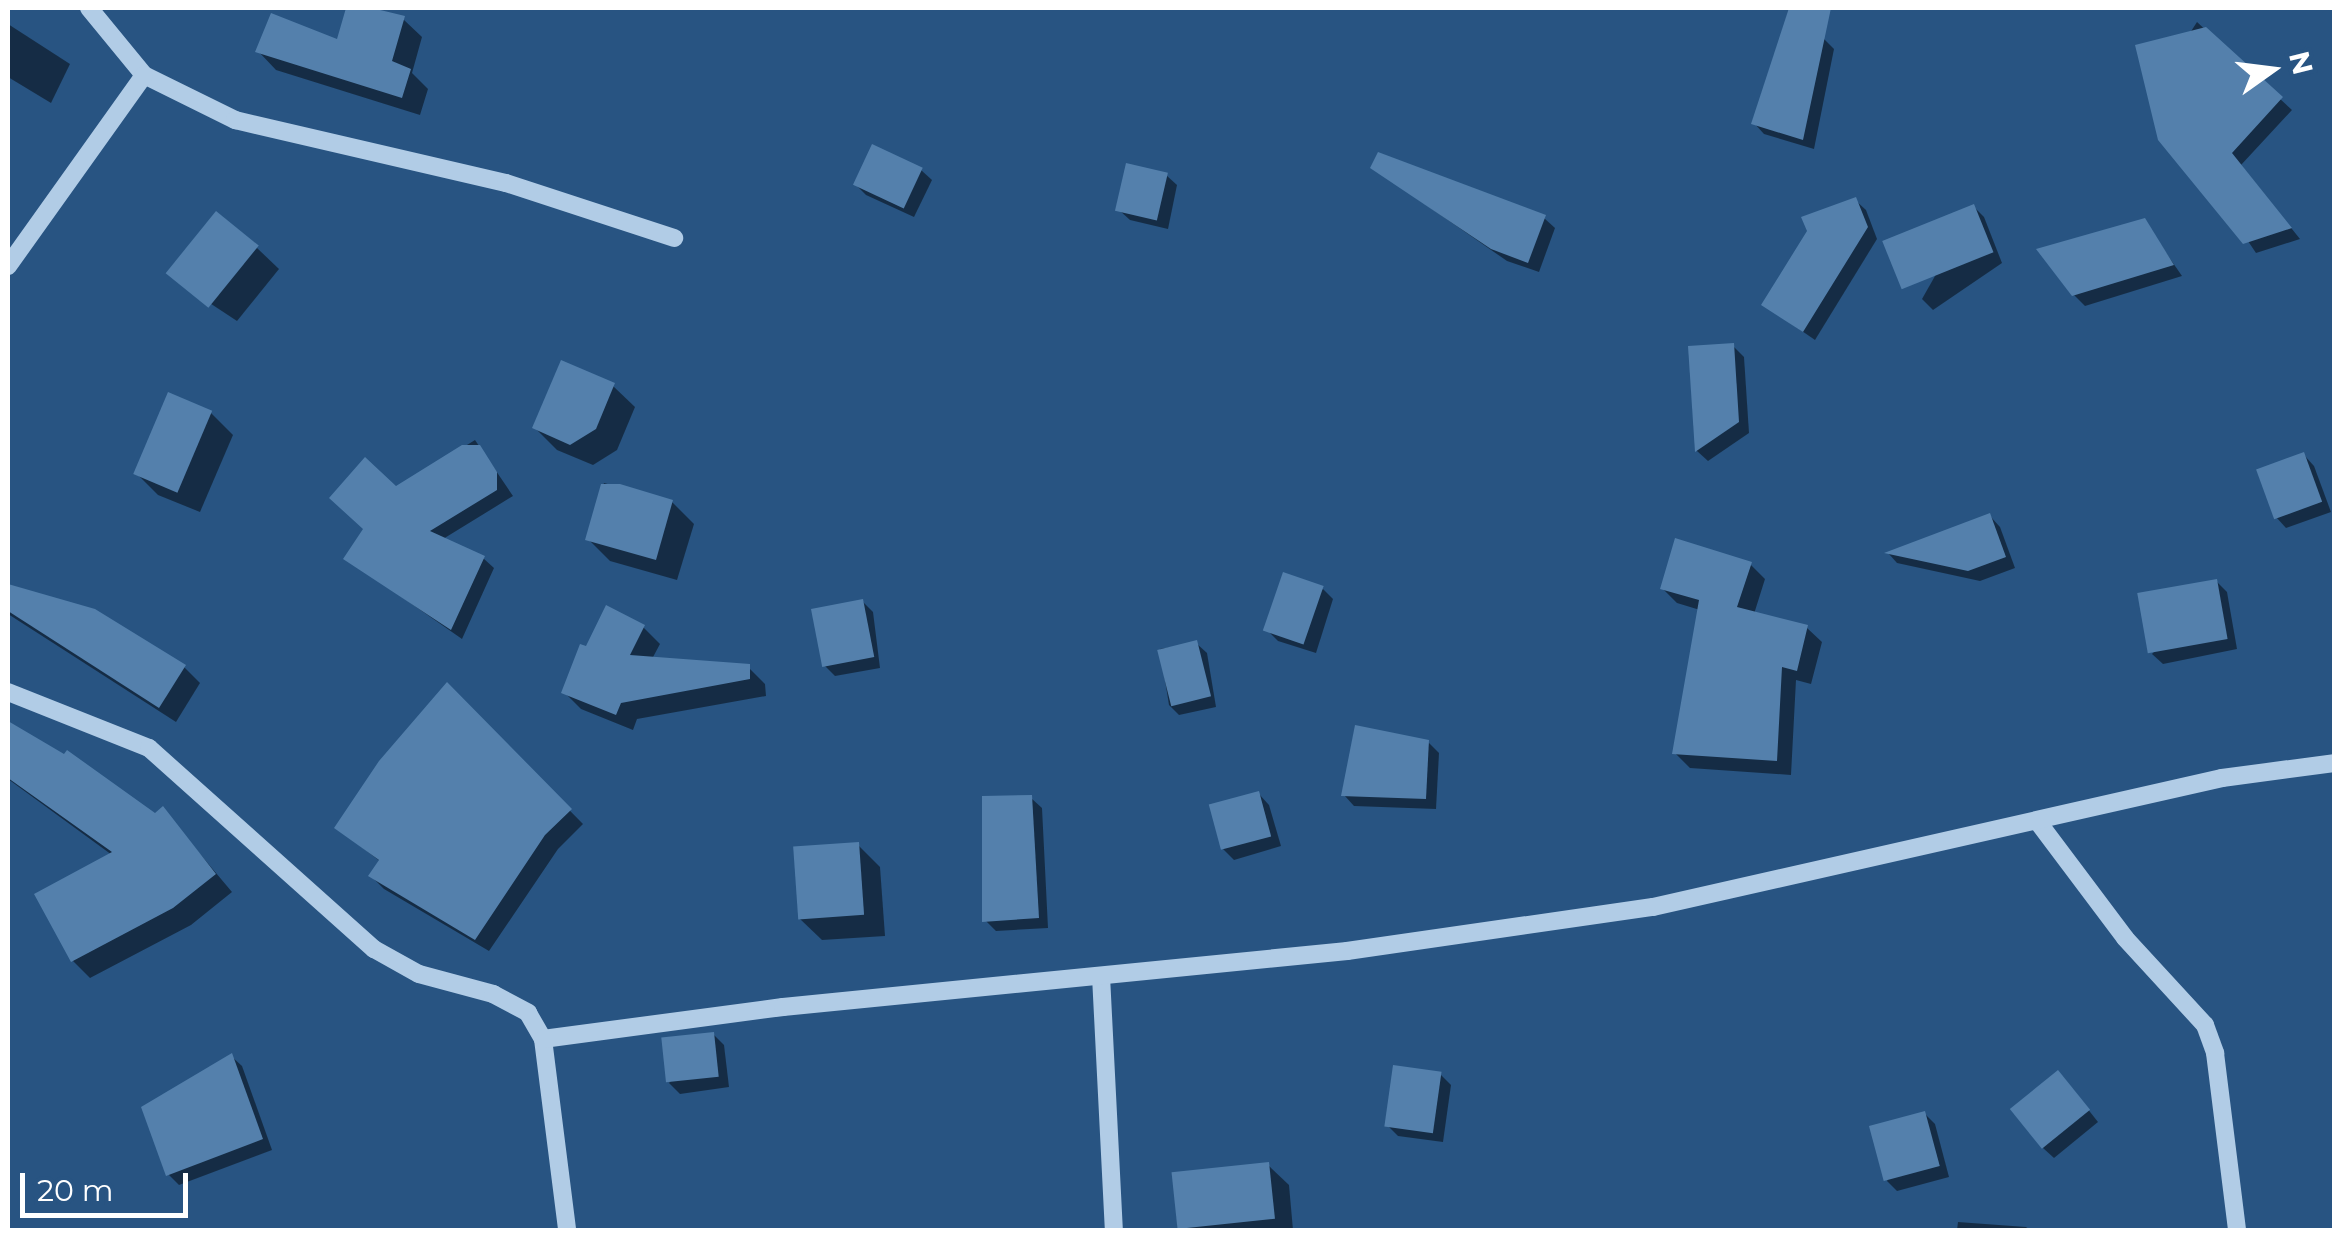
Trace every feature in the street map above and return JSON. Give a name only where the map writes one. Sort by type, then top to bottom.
[{"type":"street","points":[[88,8],[144,75],[235,120],[506,183],[674,238]]},
{"type":"street","points":[[8,266],[144,75]]},
{"type":"street","points":[[8,692],[149,748],[374,949],[419,974],[493,994],[528,1013],[543,1039],[567,1230]]},
{"type":"street","points":[[543,1039],[783,1008],[1346,951],[1653,907],[2222,778],[2334,764]]},
{"type":"street","points":[[2038,822],[2124,938],[2205,1024],[2215,1053],[2238,1230]]},
{"type":"street","points":[[1101,976],[1114,1230]]},
{"type":"building","points":[[346,8],[372,8],[405,16],[392,61],[411,69],[402,98],[255,52],[271,13],[337,39]]},
{"type":"building","points":[[1789,8],[1831,8],[1803,140],[1751,124]]},
{"type":"building","points":[[2206,27],[2283,97],[2232,153],[2292,228],[2243,244],[2158,140],[2135,45]]},
{"type":"building","points":[[872,144],[923,168],[904,208],[853,185]]},
{"type":"building","points":[[1378,152],[1546,215],[1528,263],[1491,249],[1370,168]]},
{"type":"building","points":[[1126,163],[1168,173],[1157,220],[1115,211]]},
{"type":"building","points":[[1856,197],[1868,227],[1803,332],[1761,305],[1807,231],[1801,217]]},
{"type":"building","points":[[1974,204],[1993,252],[1902,289],[1882,241]]},
{"type":"building","points":[[216,211],[259,246],[208,308],[166,273]]},
{"type":"building","points":[[2145,218],[2174,265],[2072,296],[2036,249]]},
{"type":"building","points":[[1734,343],[1739,422],[1695,452],[1688,346]]},
{"type":"building","points":[[561,360],[615,383],[596,429],[570,445],[532,428]]},
{"type":"building","points":[[168,392],[212,411],[177,493],[133,474]]},
{"type":"building","points":[[462,445],[480,445],[497,472],[497,490],[430,531],[485,556],[451,630],[343,559],[363,529],[329,498],[365,457],[396,486]]},
{"type":"building","points":[[2304,452],[2322,502],[2274,519],[2256,469]]},
{"type":"building","points":[[601,484],[620,484],[673,500],[656,560],[585,540]]},
{"type":"building","points":[[1990,513],[2006,557],[1968,571],[1884,553]]},
{"type":"building","points":[[1675,538],[1752,562],[1737,607],[1808,625],[1797,671],[1782,667],[1777,761],[1672,754],[1699,600],[1660,589]]},
{"type":"building","points":[[1283,572],[1324,586],[1303,645],[1263,631]]},
{"type":"building","points":[[2217,579],[2228,639],[2148,653],[2137,593]]},
{"type":"building","points":[[8,584],[95,609],[186,665],[159,708],[8,611]]},
{"type":"building","points":[[863,599],[874,657],[822,667],[811,609]]},
{"type":"building","points":[[606,605],[645,625],[630,655],[750,664],[750,679],[621,703],[616,715],[561,693],[580,644],[586,646]]},
{"type":"building","points":[[1197,640],[1211,696],[1171,706],[1157,650]]},
{"type":"building","points":[[447,682],[572,809],[545,835],[475,940],[368,876],[379,860],[334,828],[379,761]]},
{"type":"building","points":[[8,721],[64,754],[67,750],[155,813],[163,806],[216,874],[173,908],[71,962],[34,894],[112,852],[8,778]]},
{"type":"building","points":[[1355,725],[1429,740],[1426,799],[1341,796]]},
{"type":"building","points":[[1259,791],[1271,836],[1221,850],[1209,804]]},
{"type":"building","points":[[1032,795],[1039,918],[982,922],[982,796]]},
{"type":"building","points":[[859,842],[864,915],[798,919],[793,847]]},
{"type":"building","points":[[714,1032],[719,1077],[666,1082],[661,1038]]},
{"type":"building","points":[[232,1053],[263,1139],[166,1176],[141,1107]]},
{"type":"building","points":[[1393,1065],[1442,1072],[1433,1133],[1384,1126]]},
{"type":"building","points":[[2058,1070],[2090,1110],[2042,1149],[2010,1109]]},
{"type":"building","points":[[1925,1111],[1940,1166],[1884,1181],[1869,1126]]},
{"type":"building","points":[[1269,1162],[1275,1219],[1177,1229],[1172,1172]]}]
